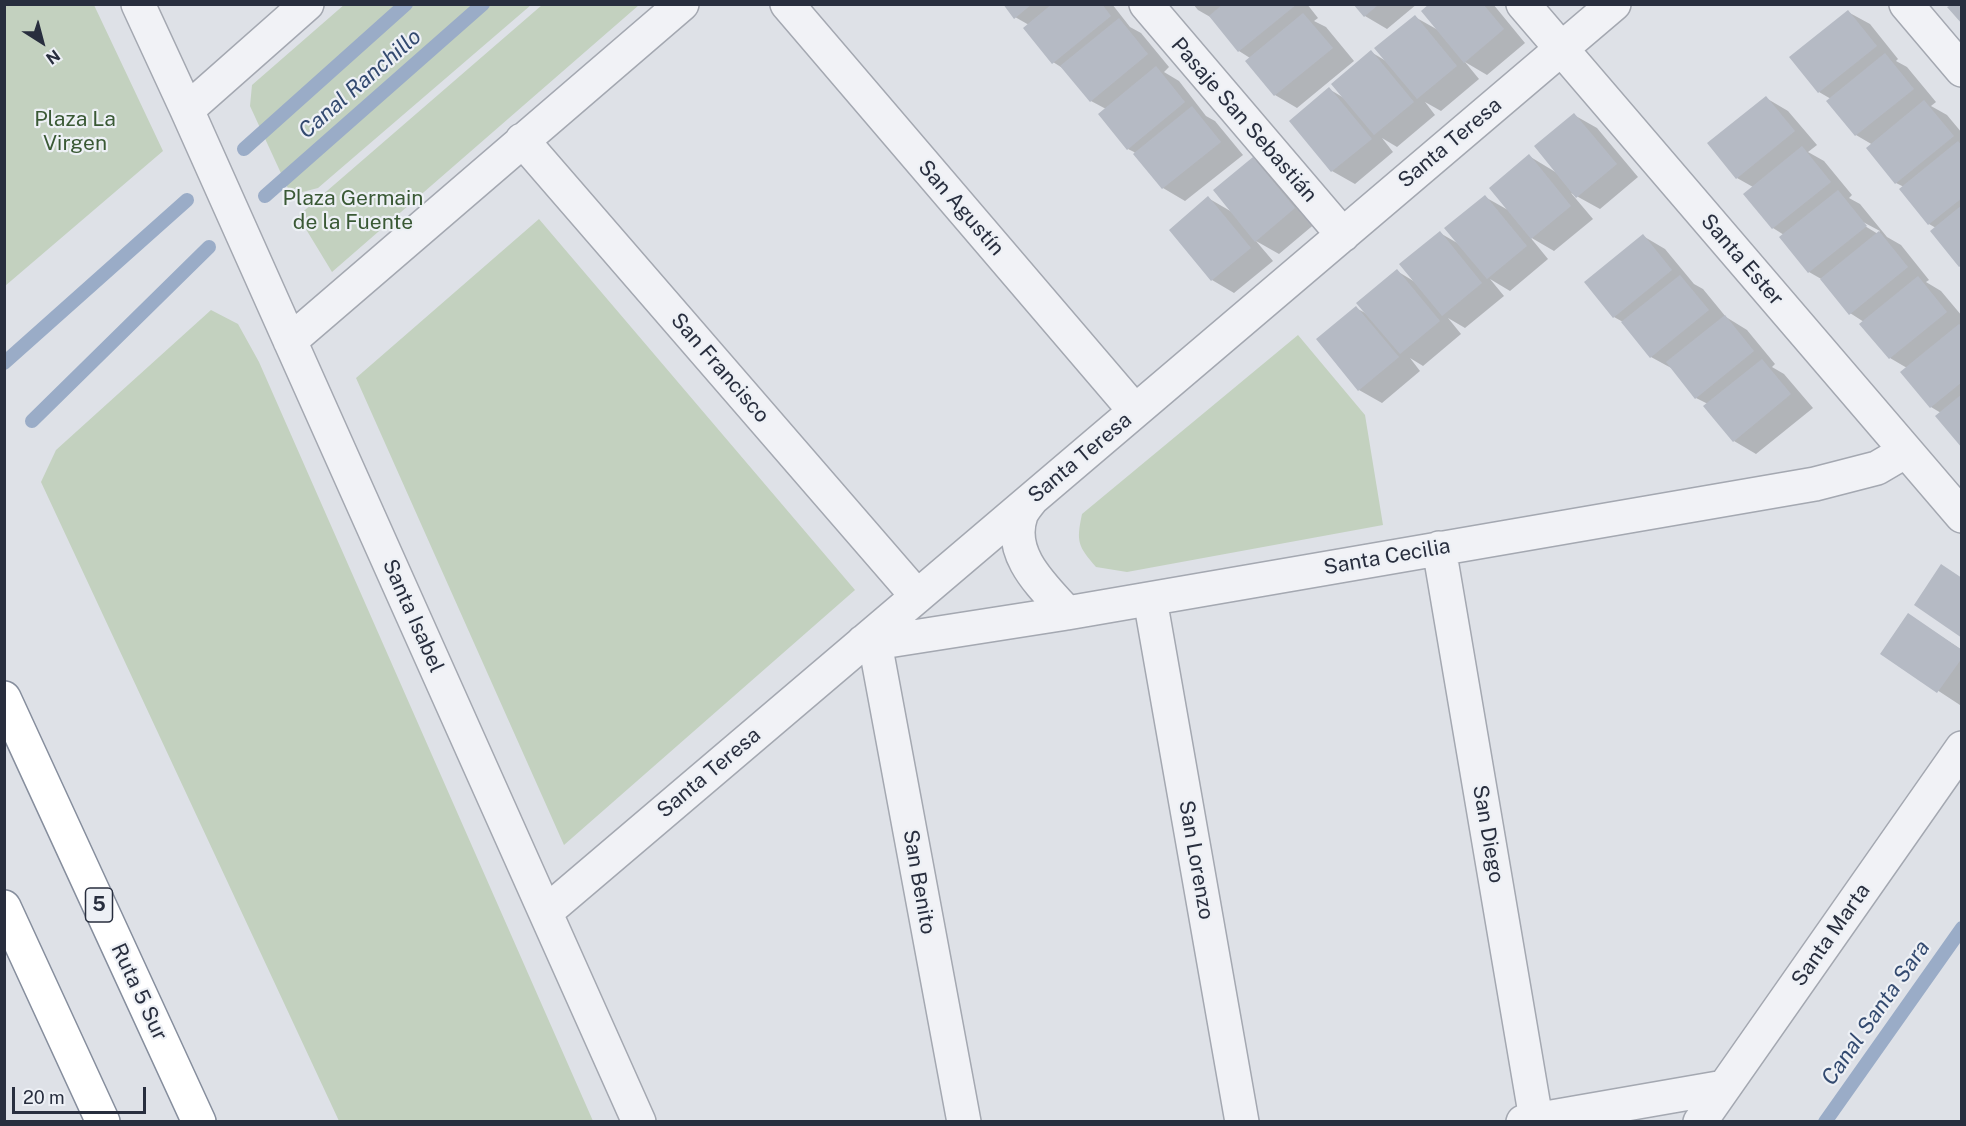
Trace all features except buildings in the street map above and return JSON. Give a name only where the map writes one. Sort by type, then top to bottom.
[{"type":"highway","name":"Ruta 5 Sur","points":[[4,698],[198,1122]]},
{"type":"highway","points":[[4,907],[103,1122]]},
{"type":"street","name":"Santa Isabel","points":[[138,4],[639,1122]]},
{"type":"street","points":[[187,110],[307,4]]},
{"type":"street","points":[[290,341],[682,4]]},
{"type":"street","name":"San Agustín","points":[[787,4],[1135,411]]},
{"type":"street","name":"Pasaje San Sebastián","points":[[1146,4],[1343,234]]},
{"type":"street","name":"Santa Ester","points":[[1523,4],[1962,516]]},
{"type":"street","name":"Santa Teresa","points":[[546,912],[869,643],[917,596],[1614,4]]},
{"type":"street","points":[[1906,4],[1962,70]]},
{"type":"street","name":"San Francisco","points":[[522,140],[917,596]]},
{"type":"street","name":"Santa Cecilia","points":[[869,643],[1067,613],[1815,484],[1877,468],[1906,451]]},
{"type":"street","points":[[1032,499],[1021,515],[1019,535],[1022,555],[1031,574],[1067,613]]},
{"type":"street","name":"San Diego","points":[[1439,548],[1530,1120]]},
{"type":"street","name":"San Lorenzo","points":[[1150,598],[1242,1122]]},
{"type":"street","name":"San Benito","points":[[869,643],[964,1122]]},
{"type":"street","name":"Santa Marta","points":[[1700,1122],[1962,748]]},
{"type":"street","points":[[1530,1120],[1724,1088]]},
{"type":"green space","name":"Plaza La Virgen","points":[[5,4],[94,5],[163,151],[5,286]]},
{"type":"green space","points":[[345,4],[531,5],[318,188],[291,195],[250,106],[252,85]]},
{"type":"green space","name":"Plaza Germain de la Fuente","points":[[542,5],[639,5],[332,272],[298,216]]},
{"type":"green space","points":[[539,219],[855,590],[564,845],[356,378]]},
{"type":"green space","points":[[211,310],[238,324],[259,362],[593,1121],[339,1121],[41,482],[56,450]]},
{"type":"green space","points":[[1298,335],[1365,415],[1383,525],[1127,572],[1096,567],[1085,554],[1080,543],[1079,531],[1082,514]]},
{"type":"waterway","points":[[244,149],[406,4]]},
{"type":"waterway","name":"Canal Ranchillo","points":[[265,196],[483,4]]},
{"type":"waterway","points":[[4,363],[187,200]]},
{"type":"waterway","name":"Canal Ranchillo","points":[[32,421],[209,247]]},
{"type":"waterway","name":"Canal Santa Sara","points":[[1825,1122],[1962,928]]}]
